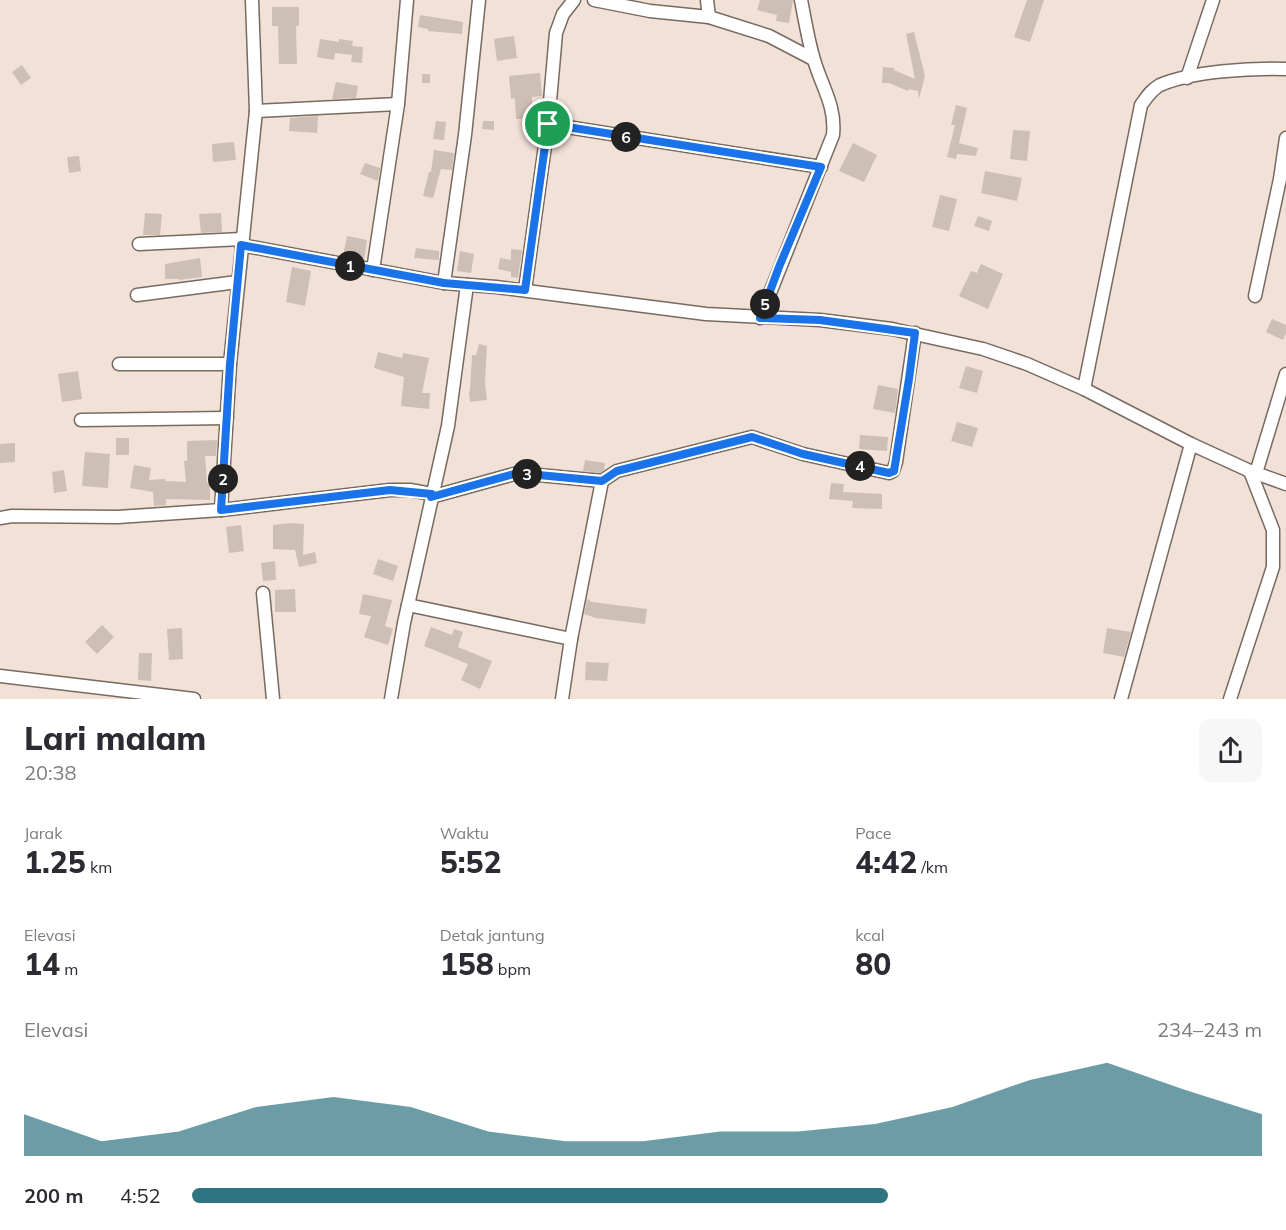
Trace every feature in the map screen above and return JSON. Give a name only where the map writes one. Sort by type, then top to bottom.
[{"type":"street","points":[[221,510],[237,282],[256,111],[252,0]]},
{"type":"street","points":[[373,270],[398,104],[407,0]]},
{"type":"street","points":[[444,283],[465,135],[479,0]]},
{"type":"street","points":[[525,290],[548,124],[556,33],[563,14],[574,0]]},
{"type":"street","points":[[594,0],[650,11],[709,17],[769,36],[813,59]]},
{"type":"street","points":[[707,0],[709,17]]},
{"type":"street","points":[[760,318],[833,135],[835,119],[813,59],[801,0]]},
{"type":"street","points":[[1187,78],[1213,0]]},
{"type":"street","points":[[1084,389],[1141,105],[1149,92],[1160,86],[1187,78],[1215,73],[1263,68],[1286,69]]},
{"type":"street","points":[[256,111],[398,104]]},
{"type":"street","points":[[548,124],[821,167]]},
{"type":"street","points":[[1255,296],[1280,179],[1286,138]]},
{"type":"street","points":[[139,244],[242,242],[444,283],[525,290],[696,312],[760,318],[820,320],[915,333],[983,349],[1027,364],[1084,389],[1191,444],[1286,484]]},
{"type":"street","points":[[137,295],[237,282]]},
{"type":"street","points":[[391,699],[408,605],[447,426],[467,285]]},
{"type":"street","points":[[0,518],[12,516],[118,517],[221,510],[390,490],[431,495],[514,474],[602,481],[617,471],[752,437],[803,454],[889,473],[894,471],[896,462],[915,333]]},
{"type":"street","points":[[119,364],[230,364]]},
{"type":"street","points":[[1230,699],[1273,567],[1273,530],[1253,472],[1286,374]]},
{"type":"street","points":[[81,420],[227,418]]},
{"type":"street","points":[[1121,699],[1191,444]]},
{"type":"street","points":[[562,699],[571,639],[602,481]]},
{"type":"street","points":[[263,593],[273,699]]},
{"type":"street","points":[[408,605],[571,639]]},
{"type":"street","points":[[0,676],[194,699]]},
{"type":"building","points":[[760,0],[793,0],[789,23],[776,21],[777,15],[757,10]]},
{"type":"building","points":[[1027,0],[1044,0],[1030,42],[1014,37]]},
{"type":"building","points":[[272,7],[299,7],[299,26],[296,26],[297,64],[279,64],[278,26],[272,26]]},
{"type":"building","points":[[420,15],[463,22],[462,34],[428,31],[428,29],[418,27]]},
{"type":"building","points":[[914,32],[925,76],[919,99],[918,91],[909,89],[908,91],[889,83],[882,83],[883,67],[894,68],[915,79],[906,34]]},
{"type":"building","points":[[514,36],[517,58],[497,61],[494,39]]},
{"type":"building","points":[[320,39],[339,42],[339,39],[353,41],[352,46],[363,47],[362,63],[351,62],[352,55],[335,53],[334,60],[317,57]]},
{"type":"building","points":[[22,65],[31,78],[21,85],[12,72]]},
{"type":"building","points":[[540,73],[542,96],[532,97],[532,119],[516,119],[515,98],[511,99],[509,76]]},
{"type":"building","points":[[422,74],[430,74],[430,83],[422,83]]},
{"type":"building","points":[[336,82],[358,86],[356,98],[332,99]]},
{"type":"building","points":[[956,105],[967,108],[959,143],[978,148],[976,156],[957,154],[956,159],[947,157],[955,125],[951,125]]},
{"type":"building","points":[[318,116],[317,133],[289,131],[290,118]]},
{"type":"building","points":[[436,121],[446,122],[444,140],[433,139]]},
{"type":"building","points":[[483,121],[494,121],[494,130],[482,129]]},
{"type":"building","points":[[1013,130],[1030,131],[1027,161],[1010,159]]},
{"type":"building","points":[[234,142],[236,160],[213,162],[212,144]]},
{"type":"building","points":[[853,143],[877,155],[864,182],[839,171]]},
{"type":"building","points":[[434,150],[454,153],[452,170],[441,169],[433,198],[423,196],[429,172],[431,172]]},
{"type":"building","points":[[79,156],[81,171],[69,173],[67,157]]},
{"type":"building","points":[[365,163],[380,168],[378,181],[360,174]]},
{"type":"building","points":[[985,171],[1022,178],[1017,201],[981,193]]},
{"type":"building","points":[[940,195],[957,199],[949,231],[932,227]]},
{"type":"building","points":[[145,213],[162,214],[160,235],[143,235]]},
{"type":"building","points":[[221,213],[222,232],[201,233],[199,214]]},
{"type":"building","points":[[978,216],[992,221],[989,231],[974,226]]},
{"type":"building","points":[[347,236],[367,240],[364,260],[343,256]]},
{"type":"building","points":[[416,248],[439,251],[439,260],[414,258]]},
{"type":"building","points":[[511,249],[522,250],[518,278],[511,277],[511,272],[498,269],[500,258],[511,260]]},
{"type":"building","points":[[460,251],[474,254],[471,273],[457,271]]},
{"type":"building","points":[[200,258],[202,277],[165,279],[165,264]]},
{"type":"building","points":[[981,264],[1003,274],[988,309],[959,296],[971,271],[977,273]]},
{"type":"building","points":[[292,267],[311,271],[305,306],[286,302]]},
{"type":"building","points":[[1272,319],[1286,325],[1283,340],[1266,332]]},
{"type":"building","points":[[479,344],[487,346],[485,383],[487,400],[470,402],[472,355],[476,355]]},
{"type":"building","points":[[378,352],[402,358],[403,353],[429,358],[422,393],[430,393],[429,409],[401,406],[404,377],[374,368]]},
{"type":"building","points":[[966,366],[983,371],[977,393],[959,388]]},
{"type":"building","points":[[78,371],[82,399],[62,402],[58,374]]},
{"type":"building","points":[[878,385],[898,389],[895,413],[873,409]]},
{"type":"building","points":[[957,422],[978,428],[972,447],[951,441]]},
{"type":"building","points":[[860,435],[888,437],[887,451],[859,449]]},
{"type":"building","points":[[116,438],[129,438],[129,455],[116,455]]},
{"type":"building","points":[[217,440],[216,456],[205,456],[207,483],[210,483],[210,500],[166,499],[166,505],[154,506],[153,492],[130,488],[134,465],[151,468],[149,480],[165,479],[165,481],[186,482],[184,461],[187,461],[187,441]]},
{"type":"building","points":[[15,443],[15,462],[0,463],[0,444]]},
{"type":"building","points":[[85,452],[110,454],[108,488],[82,486]]},
{"type":"building","points":[[585,460],[605,463],[604,470],[600,473],[583,471]]},
{"type":"building","points":[[64,470],[67,491],[54,493],[52,472]]},
{"type":"building","points":[[831,483],[844,484],[843,492],[882,494],[882,509],[852,508],[853,501],[829,499]]},
{"type":"building","points":[[304,524],[303,555],[315,552],[317,563],[299,567],[295,550],[273,549],[273,525]]},
{"type":"building","points":[[241,525],[244,551],[229,553],[226,527]]},
{"type":"building","points":[[378,559],[398,566],[393,581],[373,574]]},
{"type":"building","points":[[275,561],[276,580],[263,581],[261,563]]},
{"type":"building","points":[[295,589],[296,612],[275,612],[275,590]]},
{"type":"building","points":[[363,594],[392,600],[385,626],[393,629],[388,645],[364,637],[371,616],[359,614]]},
{"type":"building","points":[[587,599],[592,602],[647,609],[645,624],[596,618],[584,614]]},
{"type":"building","points":[[102,625],[114,637],[97,654],[85,642]]},
{"type":"building","points":[[431,627],[452,635],[454,629],[463,632],[458,647],[492,661],[480,689],[461,680],[468,664],[424,646]]},
{"type":"building","points":[[182,628],[183,659],[169,660],[167,629]]},
{"type":"building","points":[[1107,628],[1131,632],[1124,657],[1103,653]]},
{"type":"building","points":[[139,653],[152,653],[151,681],[138,680]]},
{"type":"building","points":[[586,662],[609,663],[607,681],[585,680]]},
{"type":"route","points":[[548,124],[821,167],[760,318],[820,320],[915,333],[894,471],[889,473],[803,454],[752,437],[617,471],[602,481],[514,474],[431,497],[432,494],[410,490],[390,490],[221,510],[230,364],[241,245],[444,283],[525,290],[548,124]]}]
